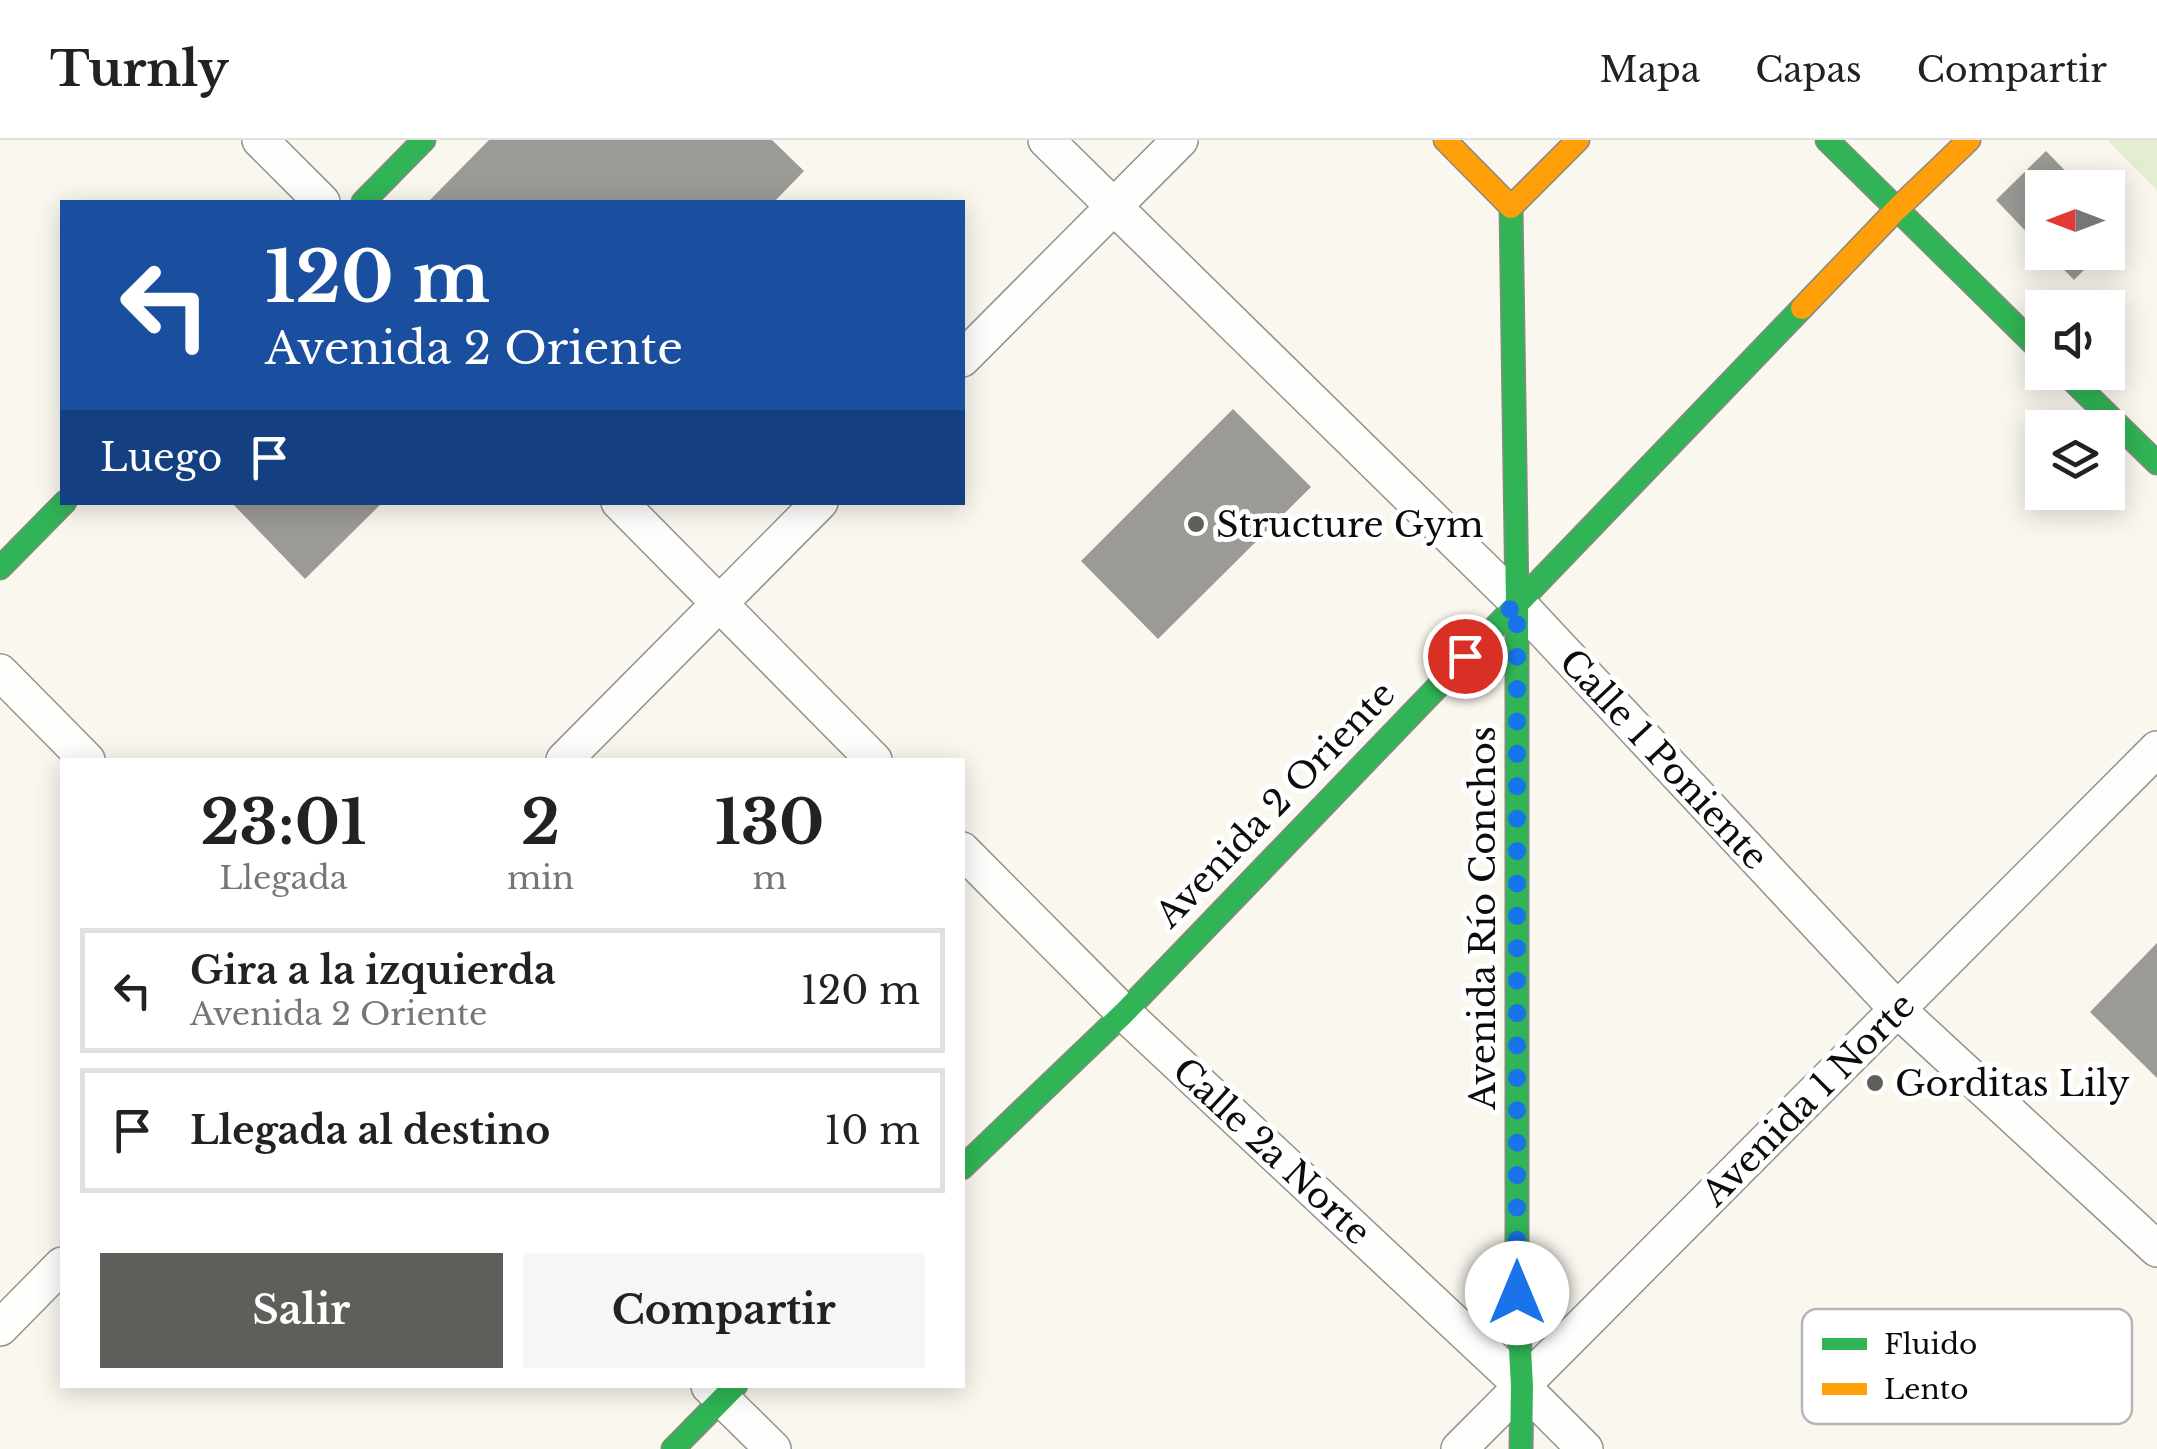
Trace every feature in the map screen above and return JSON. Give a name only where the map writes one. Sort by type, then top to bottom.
[{"type":"main road","points":[[365,200],[424,140]]},
{"type":"main road","points":[[1445,140],[1511,207],[1578,140]]},
{"type":"main road","points":[[1827,140],[2025,335]]},
{"type":"main road","name":"Avenida 2 Oriente","points":[[965,1165],[1124,1012],[1517,602],[1969,140]]},
{"type":"main road","name":"Avenida Río Conchos","points":[[1511,207],[1517,602],[1520,1449]]},
{"type":"main road","points":[[2082,390],[2157,463]]},
{"type":"main road","points":[[0,568],[63,505]]},
{"type":"main road","points":[[674,1449],[722,1390]]},
{"type":"street","points":[[260,140],[320,200]]},
{"type":"street","name":"Calle 1 Poniente","points":[[1046,140],[1517,602],[1897,1009],[2157,1249]]},
{"type":"street","points":[[965,356],[1180,140]]},
{"type":"street","points":[[622,505],[872,758]]},
{"type":"street","points":[[566,758],[817,505]]},
{"type":"street","points":[[0,672],[85,758]]},
{"type":"street","name":"Avenida 1 Norte","points":[[1458,1449],[2157,749]]},
{"type":"street","name":"Calle 2a Norte","points":[[965,853],[1124,1012],[1585,1449]]},
{"type":"street","points":[[0,1328],[60,1267]]},
{"type":"street","points":[[722,1390],[773,1449]]},
{"type":"green space","points":[[2107,140],[2157,140],[2157,190]]},
{"type":"building","points":[[489,140],[772,140],[804,171],[776,200],[430,200]]},
{"type":"building","points":[[2046,151],[2064,170],[2027,170]]},
{"type":"building","points":[[2025,172],[2025,230],[1996,200]]},
{"type":"building","points":[[2064,270],[2084,270],[2074,280]]},
{"type":"building","name":"Structure Gym","points":[[1233,409],[1311,487],[1158,639],[1081,561]]},
{"type":"building","points":[[234,505],[380,505],[305,579]]},
{"type":"building","points":[[2157,943],[2157,1078],[2090,1012]]},
{"type":"traffic: fast","points":[[365,200],[424,140]]},
{"type":"traffic: fast","points":[[1827,140],[2025,335]]},
{"type":"traffic: fast","points":[[1511,207],[1521,1449]]},
{"type":"traffic: fast","points":[[965,1165],[1124,1013],[1802,308]]},
{"type":"traffic: fast","points":[[2082,390],[2157,463]]},
{"type":"traffic: fast","points":[[0,568],[62,505]]},
{"type":"traffic: fast","points":[[673,1449],[733,1388]]},
{"type":"traffic: slow","points":[[1445,140],[1511,207],[1578,140]]},
{"type":"traffic: slow","points":[[1802,308],[1969,140]]},
{"type":"place","name":"Structure Gym","points":[[1196,524]]},
{"type":"place","name":"Gorditas Lily","points":[[1875,1083]]},
{"type":"route","points":[[1465,656],[1517,602],[1517,1293]]}]
